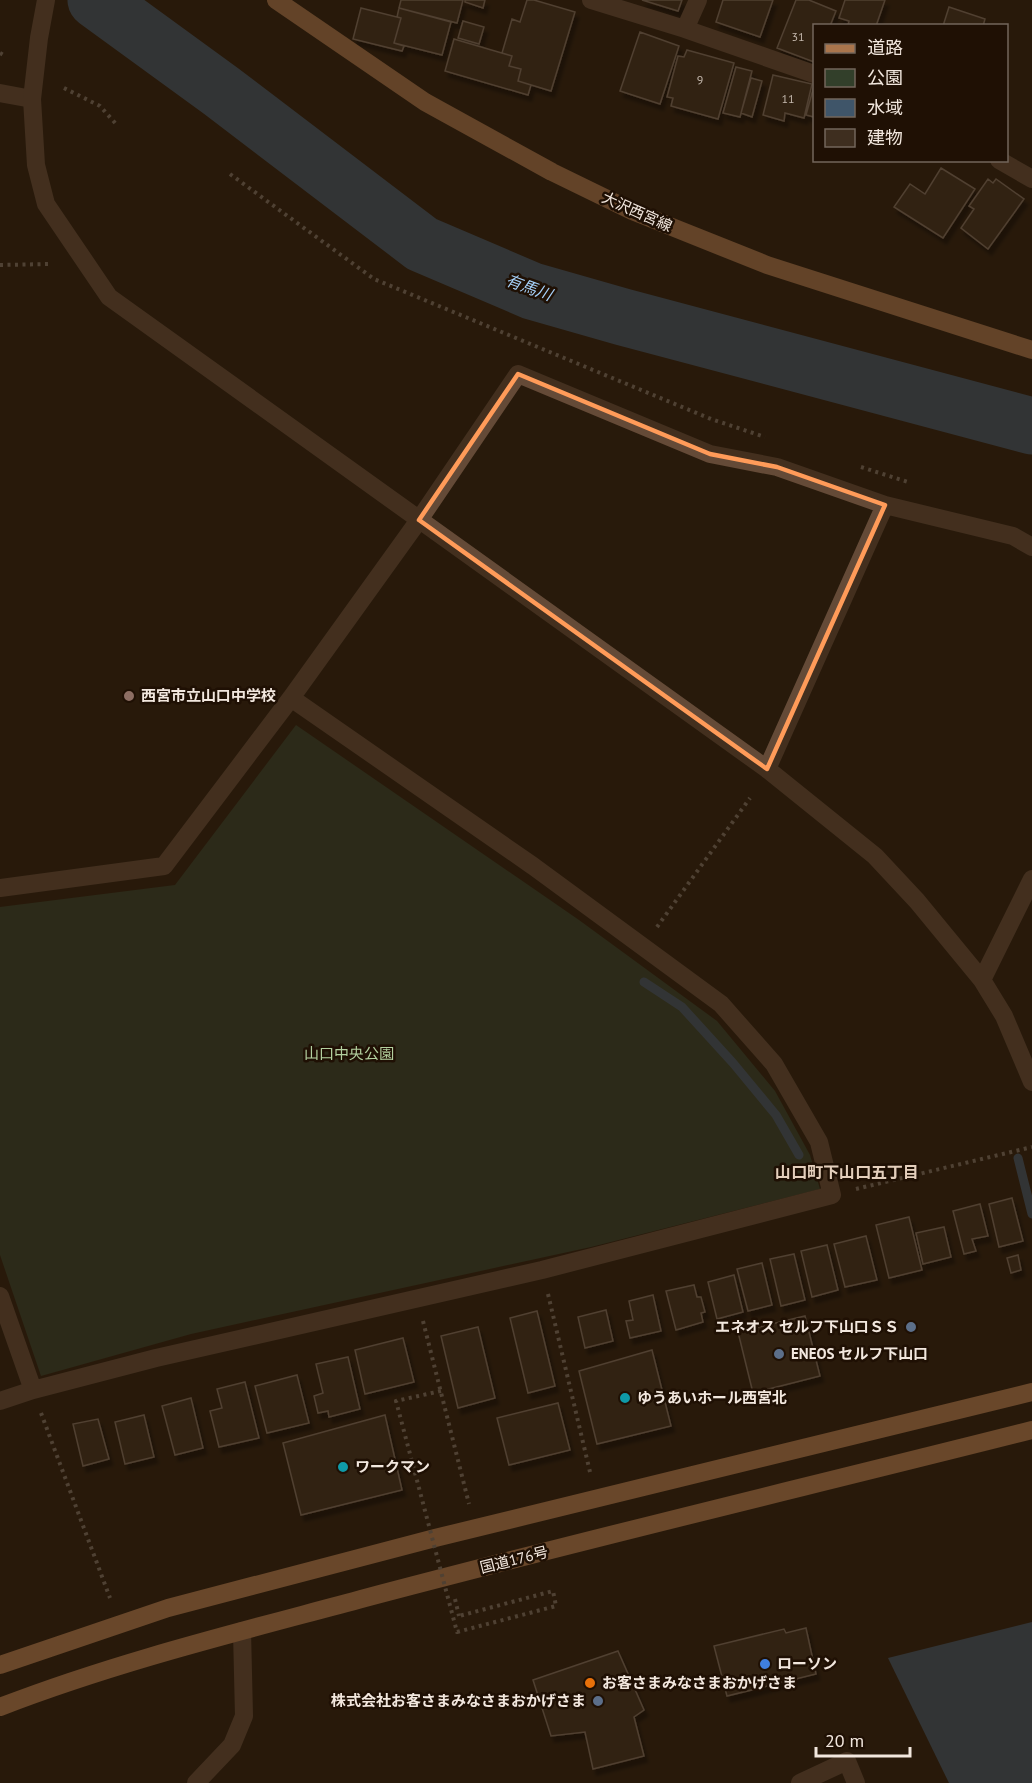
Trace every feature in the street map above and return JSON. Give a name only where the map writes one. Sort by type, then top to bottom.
[{"type":"highway","points":[[0,1665],[191,1602],[435,1538],[1032,1392]]},
{"type":"highway","name":"国道176号","points":[[0,1707],[33,1694],[175,1649],[242,1631],[450,1576],[1032,1430]]},
{"type":"main road","name":"大沢西宮線","points":[[276,0],[425,102],[552,172],[632,211],[767,266],[1032,350]]},
{"type":"street","points":[[46,0],[32,99],[36,165],[46,204],[109,297],[767,769],[875,856],[917,901],[982,980],[1004,1016],[1032,1082]]},
{"type":"street","points":[[591,0],[685,29],[813,74]]},
{"type":"street","points":[[685,29],[698,0]]},
{"type":"street","points":[[0,93],[32,99]]},
{"type":"street","points":[[1002,162],[1032,179]]},
{"type":"street","points":[[0,888],[164,866],[291,698],[419,520],[518,374],[710,454],[777,467],[885,505],[1013,536],[1032,547]]},
{"type":"street","points":[[767,769],[885,505]]},
{"type":"street","points":[[0,1401],[33,1390],[156,1358],[542,1270],[832,1195],[819,1142],[774,1064],[721,1004],[533,866],[291,698]]},
{"type":"street","points":[[982,980],[1032,879]]},
{"type":"street","points":[[0,1296],[33,1390]]},
{"type":"street","points":[[196,1783],[232,1745],[244,1716],[242,1631]]},
{"type":"street","points":[[800,1783],[847,1761],[856,1783]]},
{"type":"path","points":[[0,53],[6,56]]},
{"type":"path","points":[[64,88],[100,106],[116,124]]},
{"type":"path","points":[[230,174],[374,279],[711,420],[766,437]]},
{"type":"path","points":[[0,265],[50,264]]},
{"type":"path","points":[[855,465],[921,486]]},
{"type":"path","points":[[643,947],[750,798]]},
{"type":"path","points":[[832,1195],[1032,1147]]},
{"type":"path","points":[[542,1270],[590,1472]]},
{"type":"path","points":[[417,1299],[470,1504]]},
{"type":"path","points":[[33,1390],[110,1598]]},
{"type":"path","points":[[441,1390],[396,1401],[457,1632],[556,1606],[553,1591],[459,1616],[455,1599]]},
{"type":"highlighted area","points":[[518,374],[710,454],[777,467],[885,505],[767,769],[419,520]]},
{"type":"green space","name":"山口中央公園","points":[[296,725],[579,920],[717,1021],[775,1091],[810,1155],[820,1189],[591,1247],[191,1334],[41,1376],[0,1255],[0,907],[175,885]]},
{"type":"water","points":[[1032,1622],[1032,1783],[949,1783],[888,1658]]},
{"type":"building","points":[[401,0],[463,0],[457,23],[399,8]]},
{"type":"building","points":[[465,0],[485,0],[483,8],[465,2]]},
{"type":"building","points":[[527,0],[575,12],[551,91],[518,81],[521,69],[509,66],[512,56],[502,53],[512,19],[520,22]]},
{"type":"building","points":[[642,0],[682,0],[678,11]]},
{"type":"building","points":[[723,0],[773,0],[760,37],[716,22]]},
{"type":"building","points":[[796,0],[809,0],[836,11],[831,24],[813,24],[813,62],[777,48]]},
{"type":"building","points":[[845,0],[885,0],[877,24],[848,24],[849,21],[839,18]]},
{"type":"building","points":[[949,7],[985,19],[984,24],[944,24]]},
{"type":"building","points":[[361,8],[401,18],[394,43],[404,46],[402,51],[353,39]]},
{"type":"building","points":[[399,8],[451,22],[442,55],[394,43],[401,18],[397,17]]},
{"type":"building","points":[[463,21],[484,27],[479,44],[458,38]]},
{"type":"building","points":[[640,32],[679,46],[660,104],[620,91]]},
{"type":"building","points":[[454,39],[512,56],[509,66],[521,69],[518,81],[531,85],[528,95],[445,71]]},
{"type":"building","points":[[687,50],[734,63],[718,119],[671,106],[673,98],[667,97],[678,56],[684,57]]},
{"type":"building","points":[[736,67],[752,71],[740,117],[723,113]]},
{"type":"building","points":[[773,75],[812,84],[804,118],[785,113],[784,121],[763,115]]},
{"type":"building","points":[[751,78],[762,81],[752,117],[741,113]]},
{"type":"building","points":[[813,90],[813,117],[806,115]]},
{"type":"building","points":[[941,168],[975,189],[943,238],[894,207],[910,184],[925,194]]},
{"type":"building","points":[[988,179],[993,183],[996,179],[1024,199],[988,249],[961,228],[974,209],[969,206]]},
{"type":"building","points":[[1012,1198],[1023,1241],[999,1247],[989,1204]]},
{"type":"building","points":[[980,1204],[988,1236],[972,1239],[976,1251],[964,1254],[953,1211]]},
{"type":"building","points":[[909,1217],[922,1270],[889,1278],[876,1225]]},
{"type":"building","points":[[944,1227],[951,1257],[923,1264],[916,1233]]},
{"type":"building","points":[[866,1236],[877,1280],[845,1287],[834,1244]]},
{"type":"building","points":[[827,1245],[838,1290],[812,1297],[801,1251]]},
{"type":"building","points":[[794,1254],[805,1300],[781,1306],[770,1259]]},
{"type":"building","points":[[1018,1255],[1021,1270],[1011,1273],[1007,1258]]},
{"type":"building","points":[[762,1263],[772,1305],[748,1311],[737,1269]]},
{"type":"building","points":[[734,1275],[743,1312],[717,1319],[708,1282]]},
{"type":"building","points":[[694,1285],[697,1297],[701,1297],[705,1312],[701,1313],[703,1322],[676,1330],[666,1291]]},
{"type":"building","points":[[653,1295],[661,1331],[630,1338],[626,1321],[633,1320],[629,1301]]},
{"type":"building","points":[[606,1310],[613,1341],[585,1348],[578,1317]]},
{"type":"building","points":[[537,1311],[555,1386],[528,1393],[510,1318]]},
{"type":"building","name":"ENEOS セルフ下山口","points":[[805,1316],[820,1376],[753,1393],[738,1332]]},
{"type":"building","points":[[478,1327],[495,1398],[458,1408],[441,1336]]},
{"type":"building","points":[[403,1338],[414,1382],[365,1394],[355,1350]]},
{"type":"building","name":"ゆうあいホール西宮北","points":[[652,1350],[671,1426],[597,1444],[579,1371]]},
{"type":"building","points":[[348,1357],[360,1409],[329,1417],[328,1411],[318,1413],[314,1396],[323,1393],[316,1364]]},
{"type":"building","points":[[297,1375],[309,1423],[267,1433],[255,1386]]},
{"type":"building","points":[[245,1382],[259,1438],[219,1447],[210,1411],[222,1408],[217,1389]]},
{"type":"building","points":[[191,1398],[203,1448],[175,1455],[162,1406]]},
{"type":"building","points":[[558,1403],[570,1450],[509,1465],[497,1418]]},
{"type":"building","points":[[144,1415],[154,1457],[125,1464],[115,1422]]},
{"type":"building","name":"ワークマン","points":[[385,1415],[402,1490],[301,1515],[283,1443]]},
{"type":"building","points":[[98,1419],[109,1459],[83,1466],[73,1424]]},
{"type":"building","points":[[806,1628],[816,1674],[727,1696],[714,1646],[784,1629],[786,1633]]},
{"type":"building","points":[[618,1651],[644,1710],[634,1717],[644,1756],[593,1769],[585,1732],[551,1736],[533,1680]]},
{"type":"waterway","name":"有馬川","points":[[96,0],[221,91],[422,244],[532,291],[1032,426]]},
{"type":"waterway","points":[[644,982],[682,1007],[733,1063],[776,1115],[799,1155]]},
{"type":"waterway","points":[[1018,1158],[1032,1214]]},
{"type":"place","name":"西宮市立山口中学校","points":[[129,696]]},
{"type":"place","name":"エネオス セルフ下山口ＳＳ","points":[[911,1327]]},
{"type":"place","name":"ENEOS セルフ下山口","points":[[779,1354]]},
{"type":"place","name":"ゆうあいホール西宮北","points":[[625,1398]]},
{"type":"place","name":"ワークマン","points":[[343,1467]]},
{"type":"place","name":"ローソン","points":[[765,1664]]},
{"type":"place","name":"お客さまみなさまおかげさま","points":[[590,1683]]},
{"type":"place","name":"株式会社お客さまみなさまおかげさま","points":[[598,1701]]},
{"type":"district","name":"山口町下山口五丁目","points":[[847,1172]]}]
